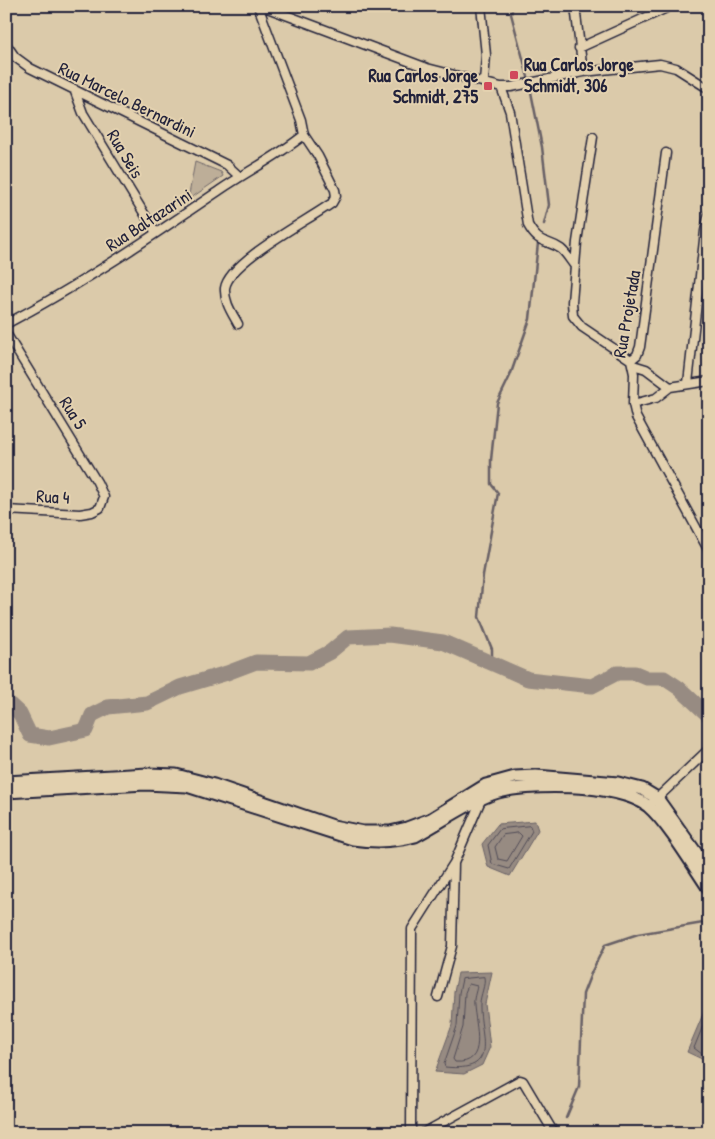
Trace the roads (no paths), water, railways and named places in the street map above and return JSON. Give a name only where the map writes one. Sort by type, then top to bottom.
[{"type":"main road","points":[[6,782],[148,774],[176,775],[195,779],[333,826],[363,832],[390,832],[407,828],[431,819],[486,785],[515,777],[536,776],[618,783],[642,789],[657,798],[709,871]]},
{"type":"main road","points":[[6,792],[145,784],[187,786],[353,840],[370,842],[403,840],[415,836],[490,795],[517,788],[555,787],[620,793],[648,807],[709,889]]},
{"type":"street","points":[[238,324],[226,298],[226,285],[230,274],[260,250],[335,200],[335,190],[318,156],[304,136],[302,120],[258,6]]},
{"type":"street","points":[[262,6],[426,68],[501,87],[511,87],[583,72],[624,67],[667,65],[709,88]]},
{"type":"street","points":[[481,6],[486,55],[484,82]]},
{"type":"street","points":[[575,6],[583,72]]},
{"type":"street","points":[[580,48],[671,6]]},
{"type":"street","name":"Rua Marcelo Bernardini","points":[[6,44],[22,63],[226,165],[240,177]]},
{"type":"street","points":[[501,87],[510,112],[528,225],[541,240],[560,249],[574,265]]},
{"type":"street","name":"Rua Seis","points":[[74,89],[83,113],[156,232]]},
{"type":"street","name":"Rua Baltazarini","points":[[6,324],[108,264],[240,177],[286,150],[304,136]]},
{"type":"street","points":[[593,137],[574,265],[572,310],[576,321],[599,340],[632,363],[646,369],[670,388]]},
{"type":"street","name":"Rua Projetada","points":[[666,154],[642,331],[637,356],[632,363],[633,404],[636,417],[709,551]]},
{"type":"street","points":[[688,383],[705,231],[709,213]]},
{"type":"street","points":[[560,249],[577,242]]},
{"type":"street","name":"Rua 5","points":[[6,333],[101,488],[104,501],[97,510]]},
{"type":"street","points":[[633,404],[656,398],[670,388],[688,383],[709,381]]},
{"type":"street","name":"Rua 4","points":[[6,510],[80,514],[97,510]]},
{"type":"street","points":[[648,807],[709,749]]},
{"type":"street","points":[[411,1133],[412,929],[454,863],[480,800]]},
{"type":"street","points":[[438,996],[452,946],[454,863]]},
{"type":"street","points":[[423,1133],[520,1080],[523,1081],[554,1133]]},
{"type":"water","points":[[535,821],[538,830],[510,876],[488,867],[482,844],[498,824]]},
{"type":"water","points":[[492,972],[485,1004],[490,1047],[482,1065],[464,1074],[435,1072],[452,1025],[454,992],[458,973]]},
{"type":"water","points":[[709,1000],[709,1056],[704,1060],[687,1052]]},
{"type":"waterway","points":[[513,6],[511,14],[528,77],[542,147],[549,205],[544,224]]},
{"type":"waterway","points":[[492,665],[492,649],[479,617],[483,575],[498,493],[491,484],[491,460],[497,403],[510,376],[530,319],[538,243]]},
{"type":"waterway","points":[[6,701],[20,714],[30,735],[49,738],[86,730],[92,715],[108,707],[147,703],[180,687],[256,662],[309,663],[330,652],[348,637],[390,635],[443,642],[528,679],[592,686],[617,673],[635,673],[647,678],[664,678],[679,688],[709,716]]},
{"type":"waterway","points":[[566,1118],[579,1087],[583,994],[605,945],[638,934],[709,922]]},
{"type":"place","name":"Rua Carlos Jorge Schmidt, 306","points":[[514,75]]},
{"type":"place","name":"Rua Carlos Jorge Schmidt, 275","points":[[488,86]]}]
